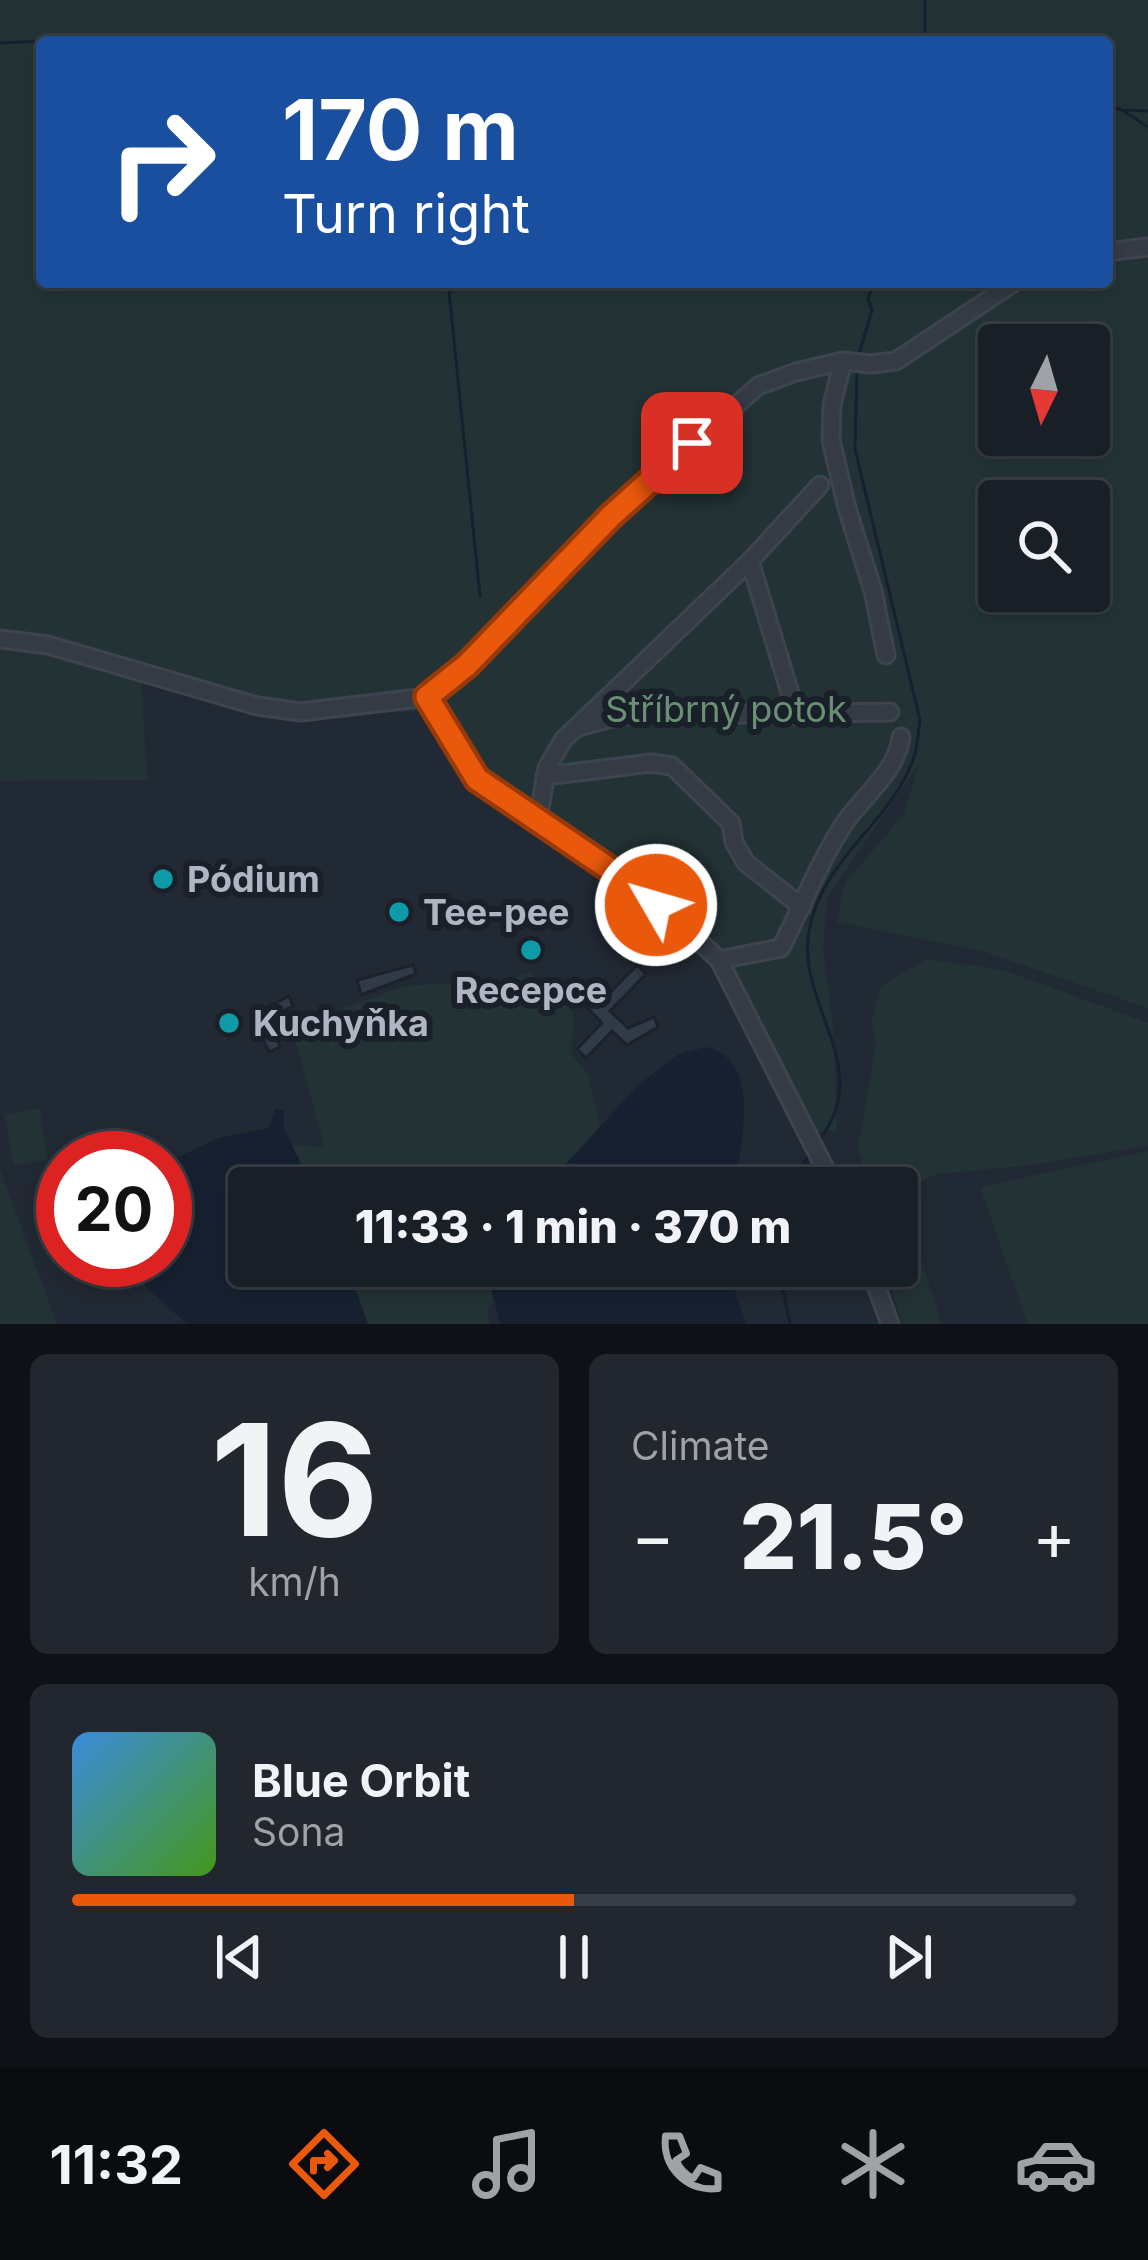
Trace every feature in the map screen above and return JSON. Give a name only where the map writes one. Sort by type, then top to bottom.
[{"type":"lane","points":[[1113,251],[1148,247]]},
{"type":"lane","points":[[0,639],[47,645],[279,710],[347,709],[427,697],[467,665],[611,516],[758,386],[843,361],[896,361],[1007,288]]},
{"type":"lane","points":[[843,361],[832,405],[831,440],[886,655]]},
{"type":"lane","points":[[538,820],[553,753],[574,728],[749,561],[820,485]]},
{"type":"lane","points":[[749,561],[803,716]]},
{"type":"lane","points":[[427,697],[477,779],[682,925],[719,960],[823,1167]]},
{"type":"lane","points":[[574,728],[619,716],[890,712]]},
{"type":"lane","points":[[719,960],[781,948],[841,828],[898,754],[901,737]]},
{"type":"lane","points":[[545,776],[651,763],[671,766],[731,823],[734,842],[746,863],[802,907]]},
{"type":"lane","points":[[877,1287],[890,1324]]},
{"type":"green space","points":[[0,0],[1148,0],[1148,1008],[985,952],[837,922],[845,883],[904,814],[920,762],[827,898],[823,949],[833,1029],[837,1130],[812,1133],[732,970],[639,882],[550,815],[507,798],[477,769],[441,709],[442,691],[420,711],[298,717],[225,707],[141,678],[147,780],[0,781]]},
{"type":"green space","points":[[927,959],[1004,970],[1148,1023],[1148,1146],[937,1174],[918,1183],[918,1167],[862,1167],[858,1146],[876,1048],[872,1019],[881,986]]},
{"type":"green space","points":[[530,972],[574,1013],[571,1053],[588,1075],[601,1130],[564,1167],[303,1167],[292,1145],[325,1147],[291,1026],[406,986],[510,979]]},
{"type":"green space","points":[[40,1109],[43,1131],[36,1131],[36,1162],[14,1166],[4,1114]]},
{"type":"green space","points":[[1148,1151],[1148,1324],[1028,1324],[980,1187]]},
{"type":"green space","points":[[0,1170],[36,1267],[36,1287],[43,1287],[57,1324],[0,1324]]},
{"type":"green space","points":[[918,1250],[942,1324],[903,1324],[890,1287],[918,1287]]},
{"type":"green space","points":[[353,1287],[491,1287],[494,1303],[487,1311],[490,1324],[366,1324]]},
{"type":"water","points":[[706,1047],[724,1055],[736,1069],[744,1106],[738,1167],[554,1167],[565,1165],[638,1085],[679,1054]]},
{"type":"water","points":[[275,1109],[284,1110],[284,1129],[303,1167],[228,1167],[228,1287],[355,1287],[368,1324],[187,1324],[146,1287],[192,1287],[192,1150],[219,1138],[269,1128]]},
{"type":"water","points":[[491,1287],[734,1287],[746,1324],[500,1324]]},
{"type":"building","points":[[413,965],[416,974],[361,995],[357,980]]},
{"type":"building","points":[[637,965],[646,974],[610,1011],[628,1028],[654,1017],[658,1027],[627,1045],[612,1031],[586,1058],[577,1049],[602,1023],[584,1004],[593,995],[601,1002]]},
{"type":"building","points":[[289,996],[293,1006],[280,1013],[284,1024],[272,1029],[280,1047],[269,1052],[252,1015]]},
{"type":"waterway","name":"Stříbrný potok","points":[[925,0],[925,36]]},
{"type":"waterway","points":[[0,43],[36,41]]},
{"type":"waterway","points":[[1113,107],[1148,127]]},
{"type":"waterway","points":[[1126,110],[1148,111]]},
{"type":"waterway","points":[[449,288],[480,596]]},
{"type":"waterway","name":"Stříbrný potok","points":[[859,354],[872,310],[868,299],[872,288]]},
{"type":"waterway","name":"Stříbrný potok","points":[[817,1143],[834,1116],[840,1089],[838,1063],[813,986],[809,931],[828,882],[904,780],[915,753],[920,720],[855,449],[857,370]]},
{"type":"waterway","name":"Stříbrný potok","points":[[802,1167],[811,1151]]},
{"type":"waterway","name":"Stříbrný potok","points":[[782,1287],[790,1324]]},
{"type":"place","name":"Pódium","points":[[163,879]]},
{"type":"place","name":"Tee-pee","points":[[399,912]]},
{"type":"place","name":"Recepce","points":[[531,950]]},
{"type":"place","name":"Kuchyňka","points":[[229,1023]]},
{"type":"route","points":[[656,905],[477,779],[427,697],[467,665],[611,516],[692,443]]}]
